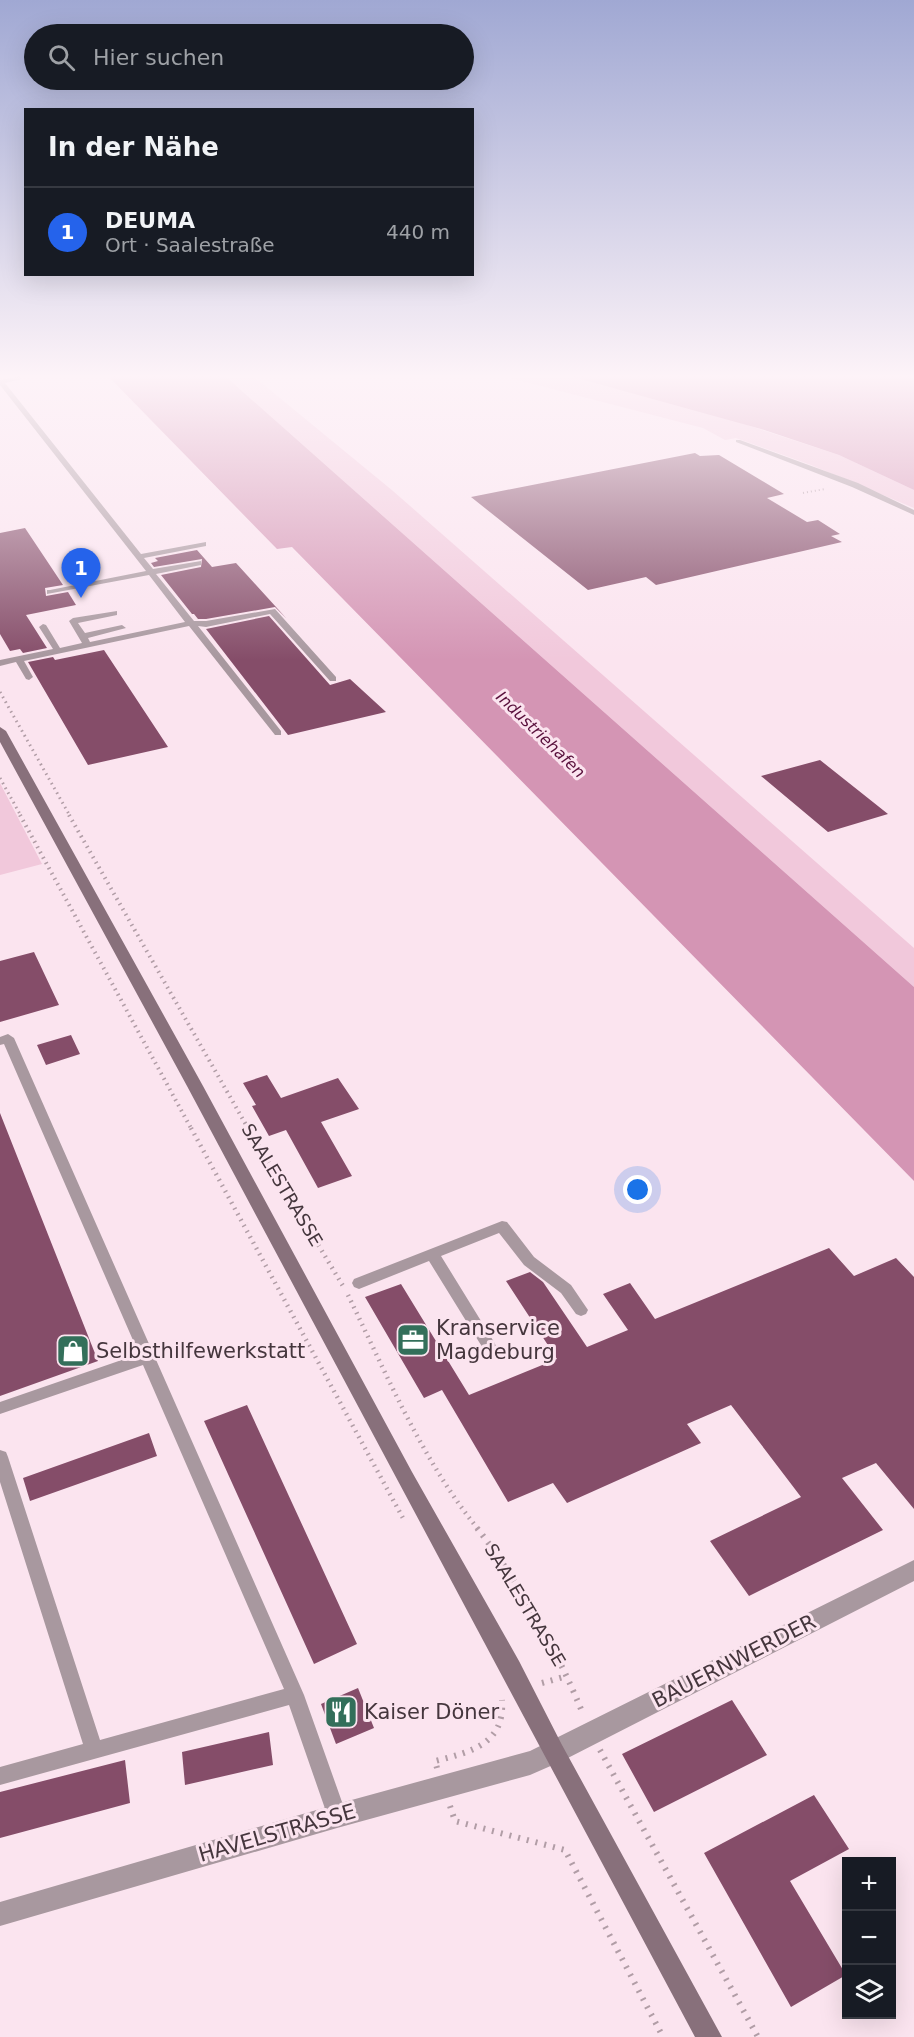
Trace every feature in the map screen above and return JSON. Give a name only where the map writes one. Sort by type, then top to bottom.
[{"type":"main road","name":"SAALESTRASSE","points":[[0,731],[709,2037]]},
{"type":"street","name":"BAUERNWERDER","points":[[554,1753],[914,1570]]},
{"type":"street","name":"HAVELSTRASSE","points":[[0,1914],[337,1816],[530,1763],[554,1753]]},
{"type":"lane","points":[[69,470],[278,733]]},
{"type":"lane","points":[[815,470],[855,485],[914,513]]},
{"type":"lane","points":[[138,557],[203,544]]},
{"type":"lane","points":[[51,592],[198,563]]},
{"type":"lane","points":[[0,663],[191,623],[206,624],[272,611],[333,678]]},
{"type":"lane","points":[[88,645],[73,621],[114,612]]},
{"type":"lane","points":[[43,627],[58,651]]},
{"type":"lane","points":[[82,636],[122,628]]},
{"type":"lane","points":[[19,659],[30,677]]},
{"type":"lane","points":[[0,1041],[8,1038],[296,1695],[337,1816]]},
{"type":"lane","points":[[358,1283],[502,1226],[529,1261],[566,1289],[581,1310]]},
{"type":"lane","points":[[432,1253],[489,1346]]},
{"type":"lane","points":[[0,1408],[148,1357]]},
{"type":"lane","points":[[0,1458],[94,1751]]},
{"type":"lane","points":[[0,1776],[296,1695]]},
{"type":"path","points":[[803,493],[825,489]]},
{"type":"path","name":"SAALESTRASSE","points":[[0,692],[218,1078],[344,1288],[399,1400],[451,1496],[503,1561],[567,1676],[583,1714]]},
{"type":"path","points":[[0,778],[410,1530]]},
{"type":"path","name":"SAALESTRASSE","points":[[443,1787],[435,1761],[475,1750],[490,1738],[502,1719],[501,1697],[567,1676]]},
{"type":"path","points":[[603,1755],[758,2037]]},
{"type":"path","points":[[443,1787],[455,1821],[565,1850],[663,2037]]},
{"type":"shaded area","points":[[331,470],[368,470],[914,948],[914,987]]},
{"type":"shaded area","points":[[823,470],[871,470],[914,490],[914,508]]},
{"type":"shaded area","points":[[0,783],[42,864],[0,875]]},
{"type":"water","name":"Industriehafen","points":[[200,470],[331,470],[914,987],[914,1181],[292,547],[277,549]]},
{"type":"water","points":[[871,470],[914,470],[914,490]]},
{"type":"building","points":[[608,470],[744,470],[784,494],[767,498],[807,522],[818,520],[840,534],[831,536],[842,542],[656,585],[646,577],[588,590],[471,497]]},
{"type":"building","points":[[25,528],[63,585],[45,588],[46,596],[68,592],[76,605],[26,615],[47,648],[23,653],[20,649],[10,651],[0,634],[0,533]]},
{"type":"building","points":[[197,550],[212,567],[236,563],[286,618],[275,607],[198,619],[161,575],[201,567],[202,559],[154,567],[151,563],[158,561],[155,558]]},
{"type":"building","points":[[269,616],[330,685],[350,679],[386,712],[288,735],[206,629]]},
{"type":"building","points":[[104,650],[168,747],[88,765],[28,662],[53,657],[55,660]]},
{"type":"building","points":[[820,760],[888,814],[828,832],[761,776]]},
{"type":"building","points":[[34,952],[59,1005],[0,1022],[0,961]]},
{"type":"building","points":[[71,1035],[80,1054],[46,1065],[37,1045]]},
{"type":"building","points":[[267,1075],[281,1098],[338,1078],[359,1109],[321,1122],[352,1176],[318,1188],[286,1130],[269,1136],[252,1106],[256,1105],[243,1083]]},
{"type":"building","points":[[0,1113],[98,1361],[0,1396]]},
{"type":"building","points":[[829,1248],[854,1276],[896,1258],[914,1277],[914,1509],[876,1463],[842,1478],[883,1530],[749,1596],[710,1541],[801,1497],[731,1405],[687,1424],[701,1443],[567,1503],[553,1483],[508,1502],[442,1390],[424,1398],[365,1297],[401,1284],[469,1395],[557,1359],[506,1281],[530,1272],[543,1282],[587,1347],[628,1330],[603,1294],[630,1283],[655,1319]]},
{"type":"building","points":[[247,1405],[357,1644],[314,1664],[204,1421]]},
{"type":"building","points":[[149,1433],[157,1456],[30,1501],[23,1478]]},
{"type":"building","points":[[358,1688],[374,1728],[336,1744],[321,1704]]},
{"type":"building","points":[[732,1700],[767,1755],[654,1812],[622,1754]]},
{"type":"building","points":[[269,1732],[273,1765],[185,1785],[182,1752]]},
{"type":"building","points":[[125,1760],[130,1803],[0,1838],[0,1792]]},
{"type":"building","points":[[814,1795],[849,1849],[790,1881],[842,1968],[842,1977],[791,2007],[704,1853]]},
{"type":"place","name":"DEUMA","points":[[81,598]]},
{"type":"place","name":"Kranservice Magdeburg","points":[[413,1340]]},
{"type":"place","name":"Selbsthilfewerkstatt","points":[[73,1351]]},
{"type":"place","name":"Kaiser Döner","points":[[341,1712]]}]
